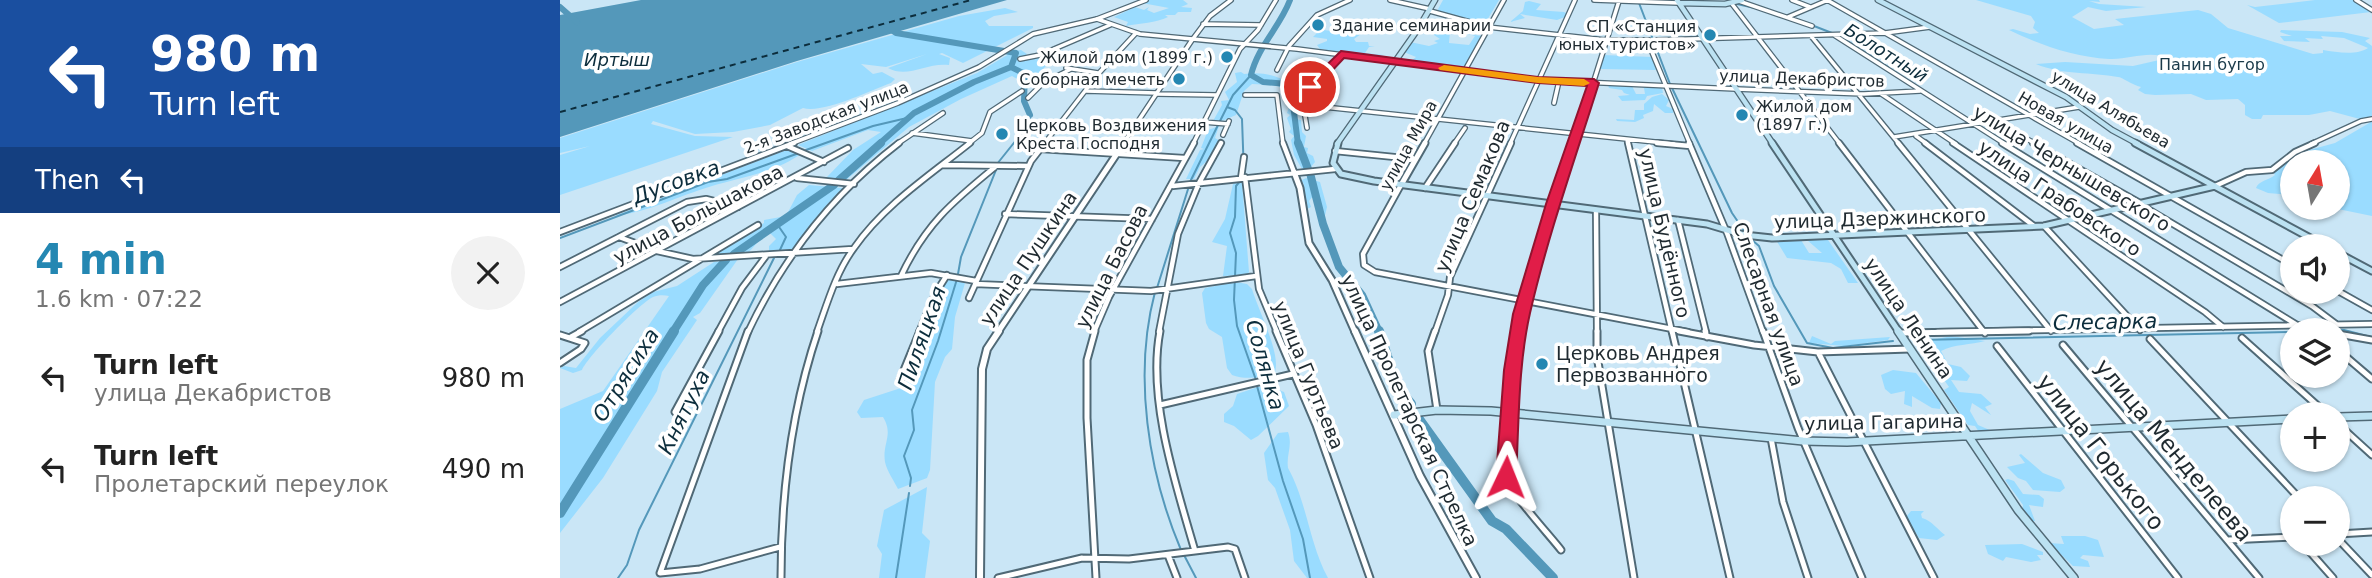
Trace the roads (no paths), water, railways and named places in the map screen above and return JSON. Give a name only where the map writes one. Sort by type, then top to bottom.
[{"type":"main road","points":[[1335,169],[1334,151],[1435,0]]},
{"type":"main road","name":"улица Алябьева","points":[[1878,0],[2080,107],[2112,130],[2303,234]]},
{"type":"main road","points":[[1678,1],[1737,1]]},
{"type":"main road","name":"улица Ленина","points":[[1678,1],[2026,521],[2074,578]]},
{"type":"main road","name":"улица Дзержинского","points":[[1335,169],[1356,179],[1678,220],[1768,238],[2045,226],[2215,186]]},
{"type":"main road","points":[[2350,259],[2372,271]]},
{"type":"main road","name":"улица Гагарина","points":[[1394,415],[1437,410],[1510,412],[1803,440],[1866,442],[2280,420]]},
{"type":"main road","points":[[2350,417],[2372,416]]},
{"type":"street","points":[[1097,19],[1146,0]]},
{"type":"street","name":"улица Пушкина","points":[[980,578],[982,362],[991,341],[1203,23],[1231,0]]},
{"type":"street","name":"улица Басова","points":[[1096,578],[1087,418],[1087,360],[1093,335],[1113,289],[1172,186],[1240,49],[1247,45],[1276,0]]},
{"type":"street","points":[[1277,70],[1288,48],[1318,14],[1350,0]]},
{"type":"street","points":[[1390,0],[1488,27],[1605,40]]},
{"type":"street","name":"улица Мира","points":[[1450,286],[1380,273],[1365,267],[1362,258],[1367,244],[1504,0]]},
{"type":"street","name":"улица Семакова","points":[[1437,410],[1427,354],[1450,286],[1450,277],[1575,0]]},
{"type":"street","points":[[1594,0],[1678,1]]},
{"type":"street","points":[[1792,0],[1810,7]]},
{"type":"street","points":[[1787,17],[1828,0]]},
{"type":"street","name":"Новая улица","points":[[1828,0],[2280,258]]},
{"type":"street","points":[[2356,0],[2372,10]]},
{"type":"street","points":[[1561,550],[1508,483],[1506,460],[1517,341],[1525,300],[1553,204],[1578,135],[1619,1]]},
{"type":"street","points":[[1737,1],[1812,26]]},
{"type":"street","points":[[1737,1],[1758,37],[1985,333]]},
{"type":"street","points":[[1097,19],[1136,33],[1192,40],[1288,48],[1538,80],[1664,86]]},
{"type":"street","name":"2-я Заводская улица","points":[[560,232],[951,80],[987,63],[1033,34],[1097,19]]},
{"type":"street","points":[[1203,23],[1261,24]]},
{"type":"street","points":[[1020,59],[1040,55],[1110,25]]},
{"type":"street","points":[[1657,40],[1885,33],[1931,27]]},
{"type":"street","points":[[969,298],[1005,214],[1038,149],[1099,73],[1136,33]]},
{"type":"street","name":"улица Чернышевского","points":[[1834,35],[2286,318]]},
{"type":"street","points":[[1811,36],[2051,331]]},
{"type":"street","name":"Слесарная улица","points":[[1605,40],[1649,40],[1664,86],[1725,228],[1803,440],[1862,578]]},
{"type":"street","points":[[1307,128],[1305,105],[1308,91],[1341,55]]},
{"type":"street","points":[[1028,98],[1042,84],[1069,68],[1099,73]]},
{"type":"street","points":[[1554,103],[1559,82]]},
{"type":"street","name":"улица Декабристов","points":[[1664,86],[1859,94],[1920,91]]},
{"type":"street","points":[[781,578],[782,493],[797,397],[812,346],[853,249],[886,214],[982,133],[983,120],[989,111],[1022,91]]},
{"type":"street","points":[[1085,91],[1217,95]]},
{"type":"street","name":"улица Грабовского","points":[[1880,93],[2067,222],[2205,312],[2222,327]]},
{"type":"street","name":"улица Пролетарская Стрелка","points":[[1245,95],[1277,95],[1283,143],[1303,198],[1309,242],[1332,280],[1446,527],[1476,578]]},
{"type":"street","points":[[1305,105],[1690,146]]},
{"type":"street","points":[[1894,137],[2080,107]]},
{"type":"street","points":[[780,547],[684,575],[662,575],[661,564],[724,401],[742,344],[755,316],[793,254],[854,184],[911,133],[943,113]]},
{"type":"street","points":[[2215,186],[2246,172],[2272,170],[2301,149],[2372,118]]},
{"type":"street","points":[[1994,121],[2141,205],[2328,318]]},
{"type":"street","points":[[1203,122],[1228,122],[1223,135]]},
{"type":"street","points":[[1425,188],[1465,128]]},
{"type":"street","points":[[911,133],[972,141]]},
{"type":"street","points":[[1915,135],[2036,227]]},
{"type":"street","name":"улица Будённого","points":[[1627,141],[1730,578]]},
{"type":"street","points":[[1195,551],[1168,459],[1160,405],[1158,340],[1178,234],[1199,183],[1221,142]]},
{"type":"street","points":[[787,146],[824,162]]},
{"type":"street","name":"улица Большакова","points":[[560,303],[848,148]]},
{"type":"street","points":[[1038,149],[1184,158]]},
{"type":"street","points":[[1334,151],[1414,159]]},
{"type":"street","name":"улица Гуртьева","points":[[1244,157],[1243,177],[1256,276],[1293,374],[1316,425],[1370,578]]},
{"type":"street","points":[[942,165],[1028,166]]},
{"type":"street","points":[[901,276],[914,248],[944,209],[995,167]]},
{"type":"street","name":"улица Дзержинского","points":[[1172,186],[1335,169]]},
{"type":"street","points":[[796,178],[854,184]]},
{"type":"street","points":[[560,267],[692,201],[706,199],[740,208]]},
{"type":"street","points":[[1596,210],[1597,356],[1634,578]]},
{"type":"street","points":[[1005,214],[1152,219]]},
{"type":"street","points":[[1678,220],[1707,337]]},
{"type":"street","points":[[571,337],[758,225]]},
{"type":"street","points":[[2045,226],[2140,330]]},
{"type":"street","points":[[619,237],[688,259],[853,249]]},
{"type":"street","points":[[675,412],[713,339],[745,285],[768,255]]},
{"type":"street","points":[[836,284],[901,276],[947,275],[975,282],[1028,286],[1166,288],[1256,276]]},
{"type":"street","points":[[900,380],[935,294],[947,275]]},
{"type":"street","points":[[1450,286],[1769,347],[1818,352],[1911,349]]},
{"type":"street","points":[[2350,298],[2372,310]]},
{"type":"street","points":[[2350,324],[2372,324]]},
{"type":"street","points":[[1900,333],[2280,325]]},
{"type":"street","points":[[560,335],[583,342],[584,347],[560,363]]},
{"type":"street","points":[[2350,336],[2372,340]]},
{"type":"street","points":[[2242,338],[2313,402]]},
{"type":"street","points":[[2150,339],[2288,486]]},
{"type":"street","name":"улица Менделеева","points":[[2063,345],[2259,578]]},
{"type":"street","name":"улица Горького","points":[[1997,346],[2178,578]]},
{"type":"street","points":[[1818,352],[1934,578]]},
{"type":"street","points":[[2350,360],[2372,379]]},
{"type":"street","points":[[1160,405],[1293,374]]},
{"type":"street","points":[[2350,435],[2372,455]]},
{"type":"street","points":[[1771,437],[1783,502],[1808,578]]},
{"type":"street","points":[[2350,533],[2372,532]]},
{"type":"street","points":[[2227,540],[2280,538]]},
{"type":"street","points":[[998,578],[1082,558],[1095,557],[1115,561],[1195,551],[1222,544],[1235,548],[1245,578]]},
{"type":"street","points":[[2350,552],[2372,575]]},
{"type":"street","points":[[1168,555],[1177,578]]},
{"type":"street","points":[[2314,556],[2333,578]]},
{"type":"water","name":"Иртыш","points":[[641,0],[1007,0],[797,61],[560,137],[560,15]]},
{"type":"waterway","points":[[1290,0],[1259,55],[1251,75],[1263,82],[1288,84],[1291,88],[1298,144]]},
{"type":"waterway","name":"Слесарка","points":[[1639,3],[1670,84]]},
{"type":"waterway","name":"Болотный","points":[[1737,4],[1755,8]]},
{"type":"waterway","points":[[560,7],[577,22]]},
{"type":"waterway","name":"Болотный","points":[[1814,26],[1832,33]]},
{"type":"waterway","points":[[887,27],[896,33],[1016,53],[1011,67]]},
{"type":"waterway","name":"Болотный","points":[[1846,40],[1888,67]]},
{"type":"waterway","name":"Отрясиха","points":[[879,144],[914,113],[974,82],[1011,67]]},
{"type":"waterway","points":[[1011,67],[1025,74],[1024,101],[1030,115]]},
{"type":"waterway","points":[[1227,107],[1233,95],[1251,75]]},
{"type":"waterway","name":"Слесарка","points":[[1672,88],[1732,213],[1745,232]]},
{"type":"waterway","points":[[1220,121],[1227,107]]},
{"type":"waterway","points":[[1227,107],[1235,110],[1242,119],[1244,175]]},
{"type":"waterway","points":[[997,164],[1029,124],[1030,115]]},
{"type":"waterway","name":"Дусовка","points":[[806,150],[873,126],[907,118]]},
{"type":"waterway","points":[[1190,182],[1218,125]]},
{"type":"waterway","name":"Отрясиха","points":[[838,181],[881,143]]},
{"type":"waterway","points":[[1298,143],[1308,169]]},
{"type":"waterway","name":"Дусовка","points":[[560,238],[708,182],[727,179],[799,153]]},
{"type":"waterway","points":[[958,274],[961,257],[996,170]]},
{"type":"waterway","points":[[1310,173],[1323,224],[1339,267],[1362,295],[1379,332]]},
{"type":"waterway","name":"Солянка","points":[[1241,180],[1236,186],[1235,217],[1230,233],[1236,253],[1234,300],[1237,326],[1256,380]]},
{"type":"waterway","name":"Отрясиха","points":[[734,254],[834,185]]},
{"type":"waterway","points":[[1157,288],[1189,186]]},
{"type":"waterway","name":"Княтуха","points":[[777,224],[786,237],[779,252]]},
{"type":"waterway","name":"Слесарка","points":[[1752,240],[1759,246],[1774,286],[1807,343],[1833,348],[1893,341]]},
{"type":"waterway","name":"Княтуха","points":[[618,578],[627,565],[639,530],[774,258]]},
{"type":"waterway","name":"Отрясиха","points":[[673,332],[703,285],[726,260]]},
{"type":"waterway","name":"Пиляцкая","points":[[910,486],[911,478],[904,456],[914,430],[912,410],[938,341],[957,279]]},
{"type":"waterway","points":[[1155,292],[1145,356],[1147,423],[1160,488],[1181,550]]},
{"type":"waterway","name":"Отрясиха","points":[[560,513],[674,331]]},
{"type":"waterway","points":[[1379,331],[1397,387],[1411,404]]},
{"type":"waterway","name":"Слесарка","points":[[1918,340],[2280,332]]},
{"type":"waterway","name":"Слесарка","points":[[2350,332],[2371,337]]},
{"type":"waterway","name":"Солянка","points":[[1257,386],[1283,481],[1303,539],[1310,578]]},
{"type":"waterway","points":[[1418,418],[1492,521],[1506,529],[1553,578]]},
{"type":"waterway","name":"Пиляцкая","points":[[896,578],[909,493]]},
{"type":"waterway","points":[[1184,555],[1196,578]]},
{"type":"place","name":"Здание семинарии","points":[[1318,25]]},
{"type":"place","name":"СП «Станция юных туристов»","points":[[1710,35]]},
{"type":"place","name":"Жилой дом (1899 г.)","points":[[1227,57]]},
{"type":"place","name":"Соборная мечеть","points":[[1179,79]]},
{"type":"place","name":"Жилой дом (1897 г.)","points":[[1742,115]]},
{"type":"place","name":"Церковь Воздвижения Креста Господня","points":[[1002,134]]},
{"type":"place","name":"Церковь Андрея Первозванного","points":[[1542,364]]},
{"type":"park label","name":"Панин бугор","points":[[2212,64]]}]
